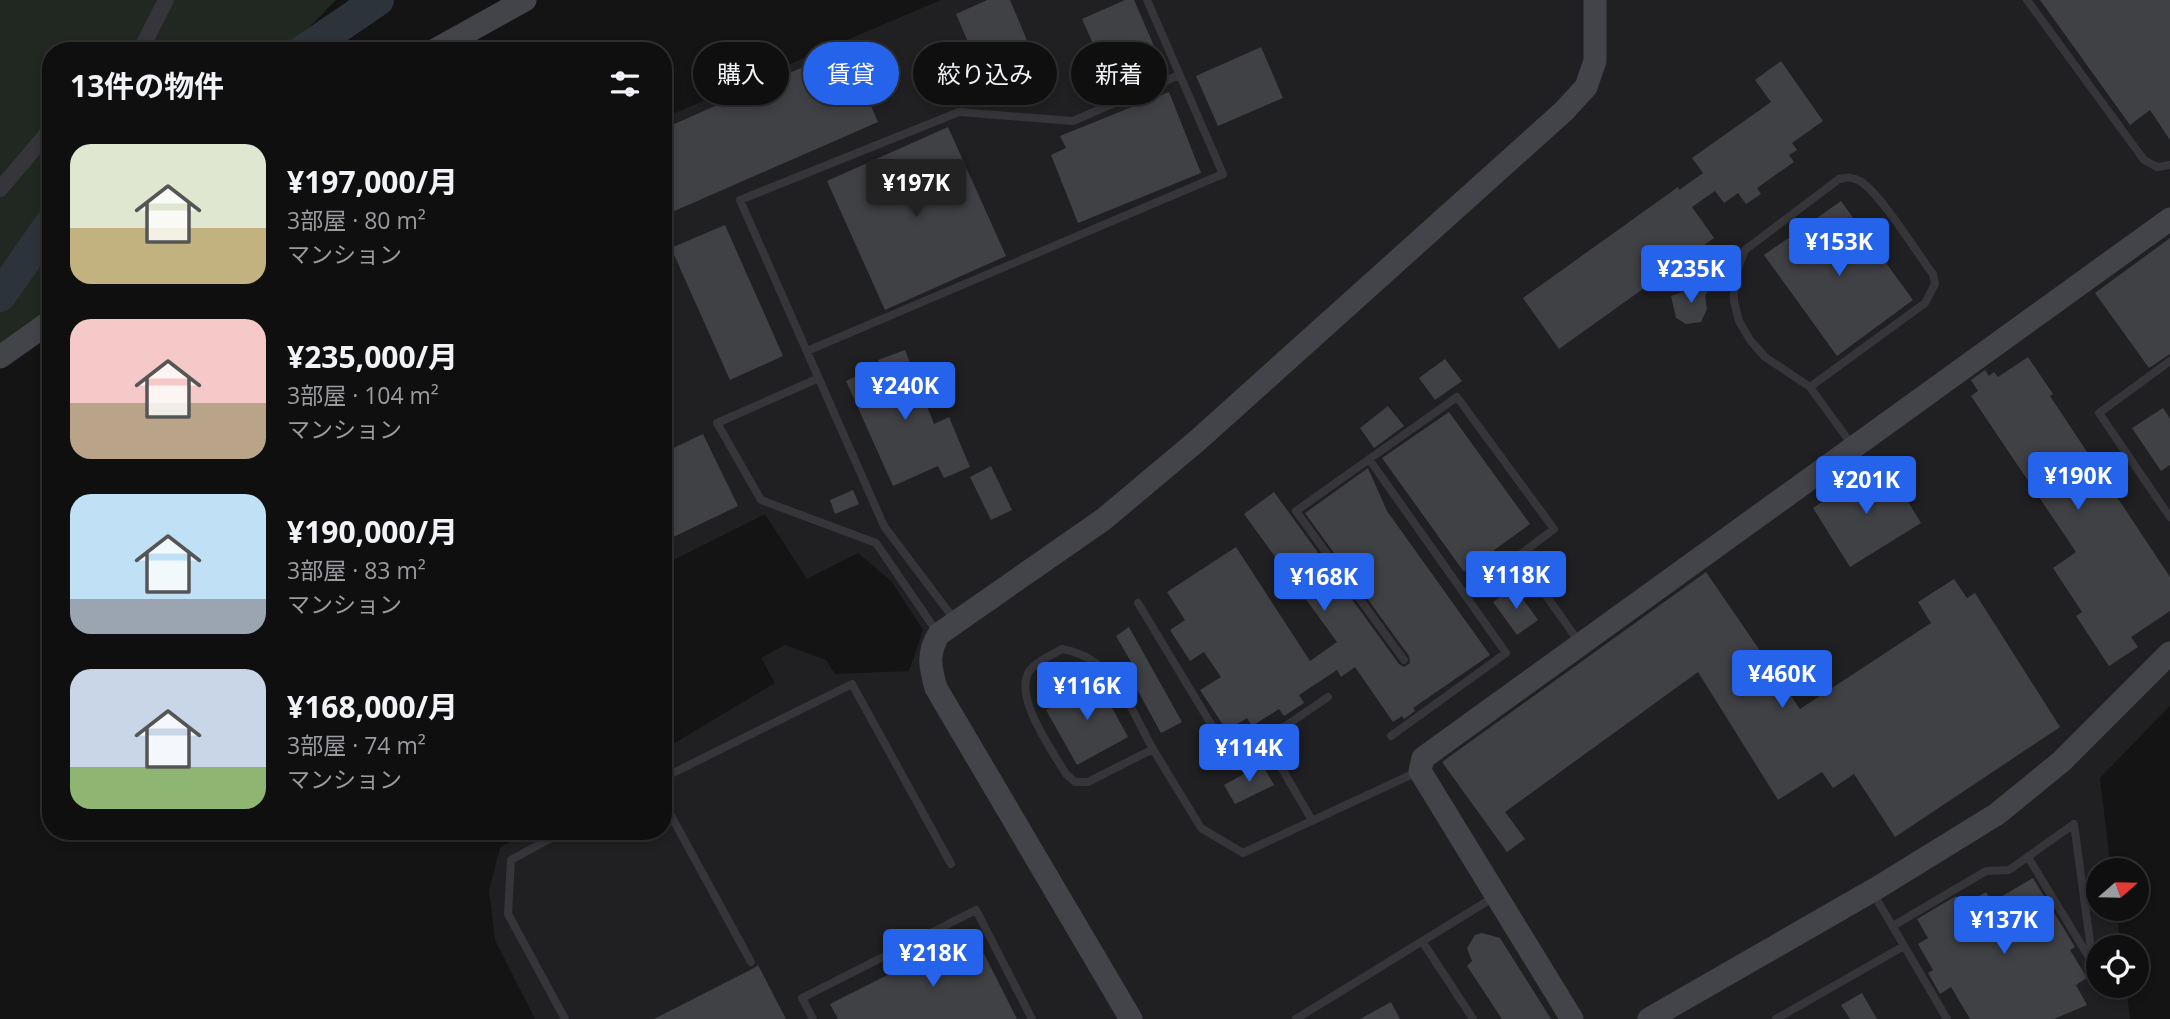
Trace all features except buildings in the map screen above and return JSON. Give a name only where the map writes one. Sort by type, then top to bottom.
[{"type":"street","points":[[145,42],[166,0]]},
{"type":"street","points":[[449,42],[525,0]]},
{"type":"street","points":[[1131,1019],[936,688],[929,664],[932,645],[947,628],[1104,519],[1198,440],[1564,111],[1586,87],[1595,61],[1595,0]]},
{"type":"street","points":[[0,189],[42,140]]},
{"type":"street","points":[[1572,1019],[1420,771],[1423,758],[2170,219]]},
{"type":"street","points":[[0,357],[42,327]]},
{"type":"street","points":[[1648,1019],[1872,891],[1997,814],[2062,761],[2170,653]]},
{"type":"lane","points":[[807,351],[1223,174],[1147,0]]},
{"type":"lane","points":[[2027,0],[2144,160],[2157,167],[2170,165]]},
{"type":"lane","points":[[947,628],[884,526],[740,200],[959,112],[1073,121],[1179,75]]},
{"type":"lane","points":[[1810,387],[1925,303],[1935,284],[1933,274],[1874,195],[1863,183],[1851,177],[1839,179],[1745,250],[1734,278],[1734,301],[1739,321],[1750,340],[1765,357],[1810,387],[1853,447]]},
{"type":"lane","points":[[2170,361],[2099,412],[2170,517]]},
{"type":"lane","points":[[819,378],[717,424],[761,500],[876,543],[947,628]]},
{"type":"lane","points":[[1404,660],[1296,511],[1457,397],[1553,529],[1464,594]]},
{"type":"lane","points":[[1369,459],[1506,653],[1391,736]]},
{"type":"lane","points":[[1518,556],[1581,644]]},
{"type":"lane","points":[[1138,603],[1217,734],[1226,743],[1246,746],[1265,740],[1328,697]]},
{"type":"lane","points":[[1153,749],[1088,782],[1075,782],[1066,774],[1028,705],[1024,688],[1030,670],[1062,649],[1080,652],[1101,663],[1112,677],[1201,828],[1243,853],[1420,771]]},
{"type":"lane","points":[[672,774],[852,684],[951,864]]},
{"type":"lane","points":[[1265,740],[1312,820]]},
{"type":"lane","points":[[672,818],[751,962]]},
{"type":"lane","points":[[1893,926],[1986,871],[2009,870],[2028,856],[2074,824],[2093,964],[2028,856]]},
{"type":"lane","points":[[548,840],[511,860],[508,914],[565,1019]]},
{"type":"lane","points":[[1872,891],[1947,1019]]},
{"type":"lane","points":[[1296,1019],[1496,895]]},
{"type":"lane","points":[[813,1019],[802,998],[976,910],[1031,1019]]},
{"type":"lane","points":[[1422,941],[1473,1019]]},
{"type":"lane","points":[[1776,1019],[1904,946]]},
{"type":"shaded area","points":[[0,0],[336,0],[295,42],[42,42],[42,338],[0,368]]},
{"type":"shaded area","points":[[941,0],[2170,0],[2170,706],[2100,778],[2110,858],[2086,858],[2086,921],[2118,921],[2119,935],[2086,935],[2086,998],[2128,998],[2130,1019],[535,1019],[495,940],[489,890],[500,848],[513,840],[672,840],[672,745],[775,683],[761,658],[785,645],[826,660],[835,674],[909,671],[923,630],[892,582],[858,553],[807,579],[765,514],[672,560],[672,114],[694,105],[789,105],[789,65],[803,59],[803,105],[899,105],[899,42],[842,42]]},
{"type":"waterway","points":[[316,42],[378,0]]},
{"type":"waterway","points":[[0,296],[42,236]]}]
